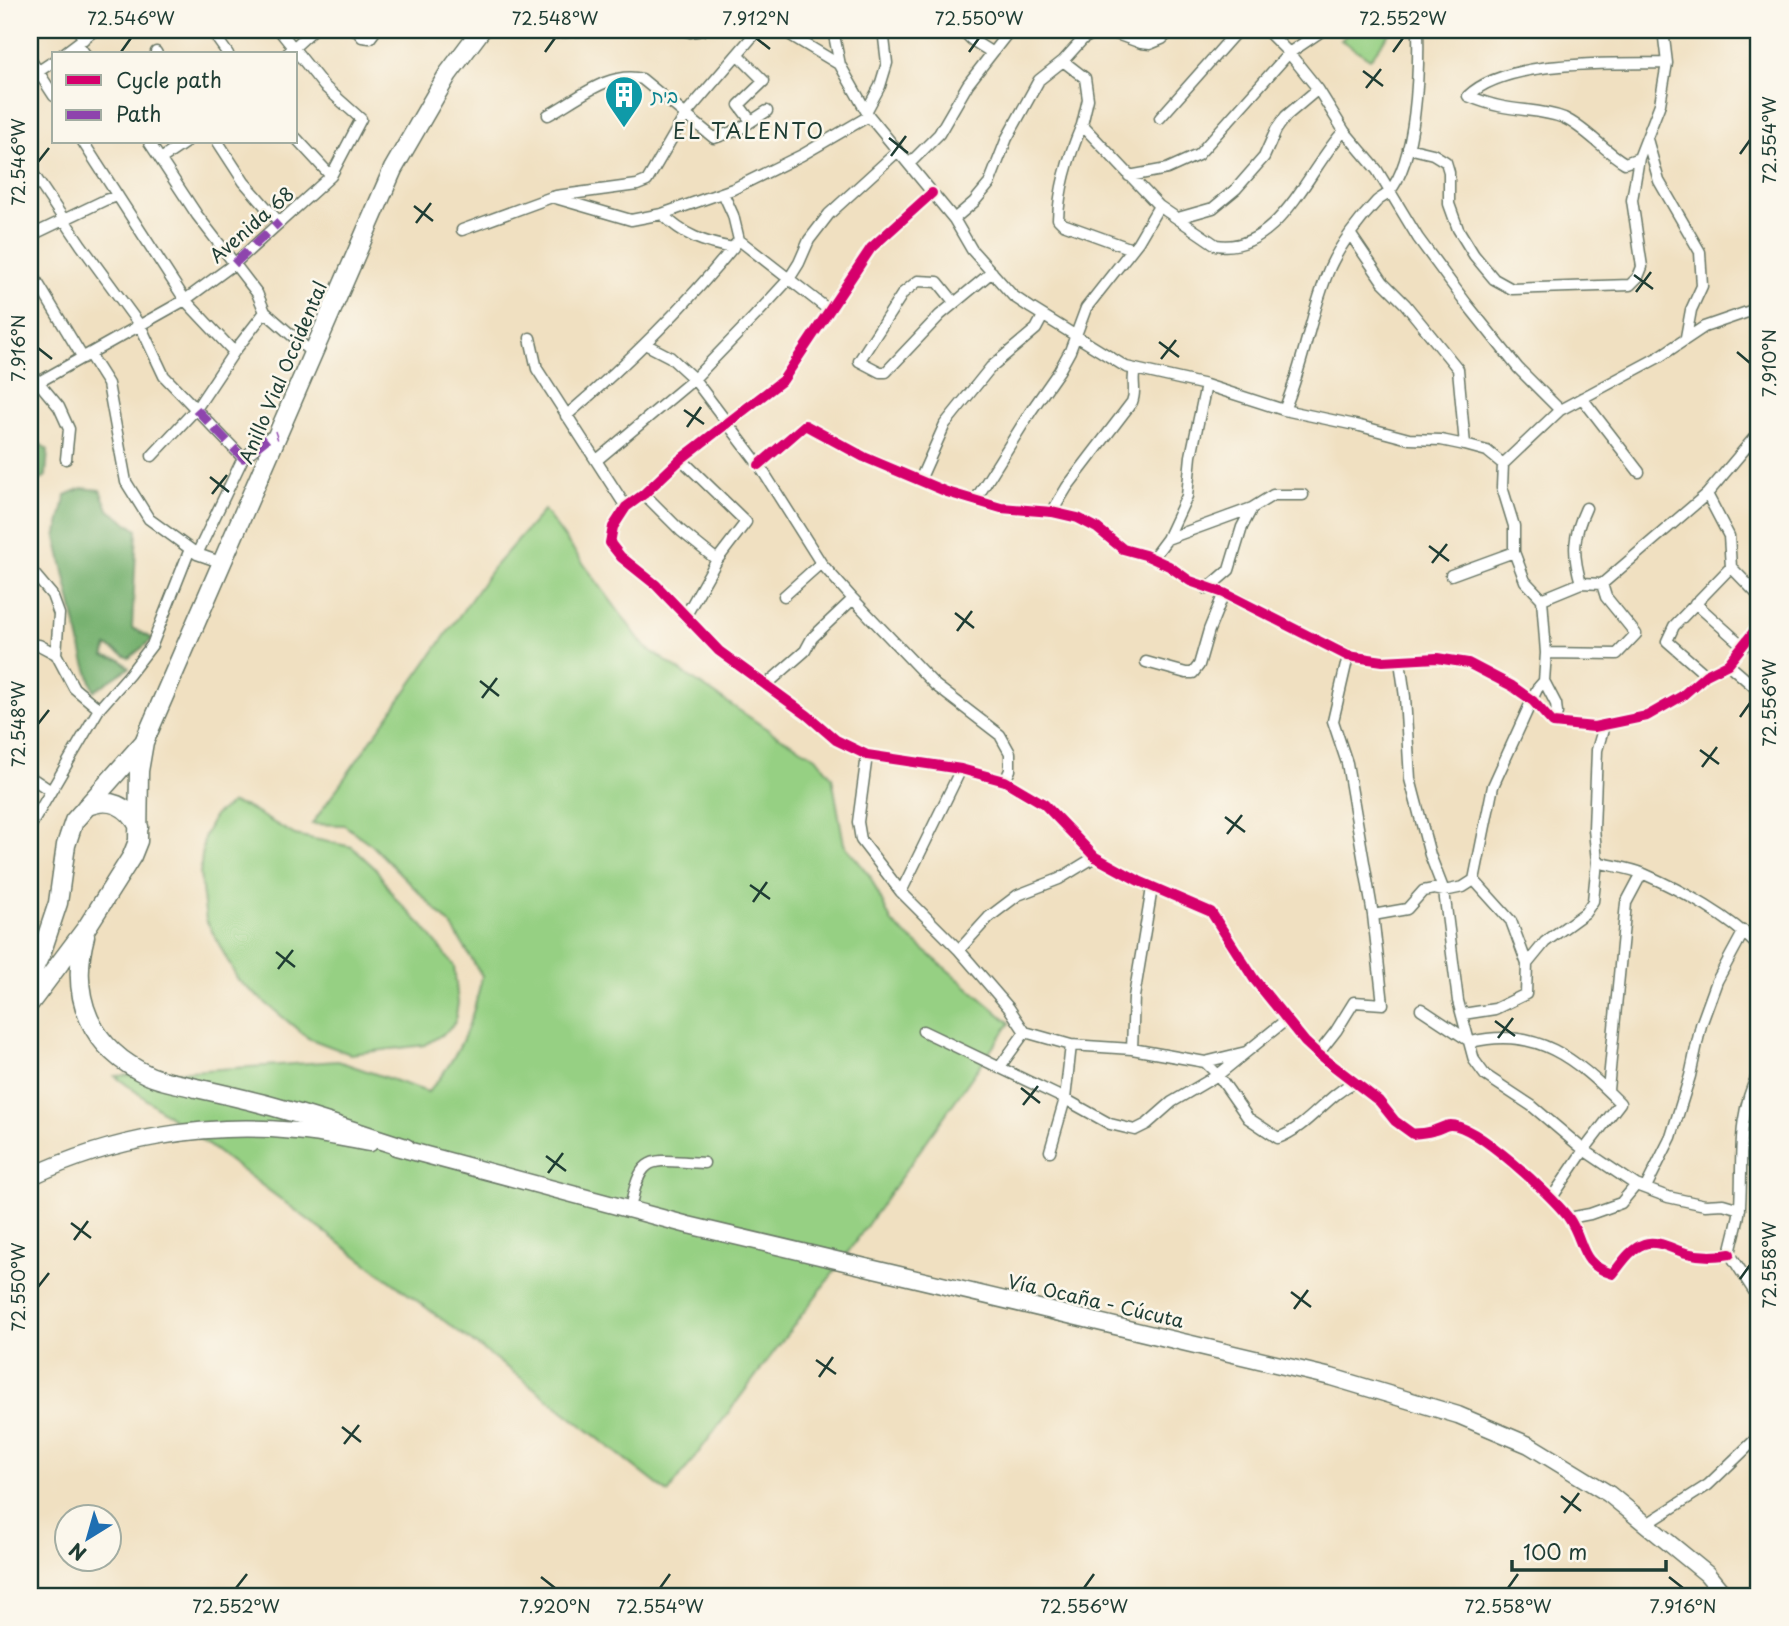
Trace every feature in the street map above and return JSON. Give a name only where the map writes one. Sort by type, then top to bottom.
[{"type":"highway","name":"Anillo Vial Occidental","points":[[30,1003],[87,927],[132,856],[138,841],[139,771],[144,742],[393,169],[473,32]]},
{"type":"highway","name":"Anillo Vial Occidental","points":[[30,977],[58,903],[70,831],[83,808],[144,742]]},
{"type":"highway","points":[[83,808],[93,803],[116,804],[133,817],[139,827]]},
{"type":"highway","points":[[87,927],[79,960],[79,985],[84,1008],[102,1040],[128,1065],[152,1077],[286,1110],[406,1148]]},
{"type":"main road","name":"Vía Ocaña - Cúcuta","points":[[30,1177],[113,1147],[178,1133],[227,1129],[295,1130],[406,1148],[630,1210],[1331,1377],[1458,1415],[1529,1445],[1609,1494],[1707,1574],[1725,1596]]},
{"type":"street","points":[[78,30],[84,52]]},
{"type":"street","points":[[66,52],[95,30]]},
{"type":"street","points":[[211,30],[227,52]]},
{"type":"street","name":"Avenida 68","points":[[279,30],[290,52]]},
{"type":"street","points":[[290,52],[313,30]]},
{"type":"street","points":[[356,30],[362,37],[370,38],[376,30]]},
{"type":"street","points":[[548,30],[554,33],[587,30]]},
{"type":"street","points":[[682,30],[703,30]]},
{"type":"street","points":[[462,230],[552,197],[637,185],[647,181],[686,114],[758,30]]},
{"type":"street","points":[[782,30],[840,65]]},
{"type":"street","points":[[833,30],[840,65],[868,113],[954,219],[972,250],[1013,296],[1043,316],[1126,367],[1206,385],[1284,410],[1409,439],[1441,440],[1465,445],[1487,451],[1503,464]]},
{"type":"street","points":[[552,197],[631,220],[662,214],[723,193],[802,155],[868,113],[887,63],[883,30]]},
{"type":"street","points":[[962,30],[992,52]]},
{"type":"street","points":[[909,164],[939,134],[968,84],[1010,30]]},
{"type":"street","points":[[954,219],[974,202],[989,184],[1016,121],[1039,80],[1063,61],[1083,38],[1097,31],[1111,32],[1150,44],[1162,39],[1172,30]]},
{"type":"street","points":[[1160,118],[1238,30]]},
{"type":"street","points":[[1266,30],[1318,89],[1345,131],[1377,170],[1418,238],[1466,303],[1518,368],[1560,410]]},
{"type":"street","points":[[1129,176],[1167,169],[1198,155],[1289,53],[1323,30]]},
{"type":"street","points":[[1284,410],[1332,264],[1378,200],[1390,192],[1408,148],[1419,82],[1418,30]]},
{"type":"street","points":[[1408,148],[1433,154],[1446,162],[1449,173],[1449,204],[1458,229],[1474,255],[1494,279],[1512,289],[1630,285],[1638,277],[1642,267],[1632,200],[1639,158],[1660,104],[1667,63],[1663,30]]},
{"type":"street","points":[[738,55],[764,81],[739,105],[751,121]]},
{"type":"street","points":[[30,59],[34,74],[52,94]]},
{"type":"street","name":"Avenida 68","points":[[33,384],[141,327],[185,300],[234,264],[331,176],[361,119],[298,60]]},
{"type":"street","points":[[1063,61],[1085,78],[1088,99],[1068,169],[1058,219],[1063,224],[1132,249]]},
{"type":"street","points":[[34,74],[52,62]]},
{"type":"street","points":[[1639,158],[1625,163],[1607,153],[1575,124],[1562,117],[1498,106],[1468,96],[1477,87],[1507,75],[1540,69],[1577,64],[1667,63]]},
{"type":"street","points":[[548,115],[612,79],[630,75],[642,79],[714,138],[738,130],[767,111]]},
{"type":"street","points":[[1178,218],[1213,208],[1236,189],[1264,157],[1276,130],[1286,116],[1318,89]]},
{"type":"street","points":[[1082,125],[1160,206],[1216,245],[1227,246],[1249,239],[1282,216],[1305,188],[1331,144],[1345,131]]},
{"type":"street","points":[[1647,138],[1659,181],[1700,252],[1702,286],[1691,310],[1686,337]]},
{"type":"street","points":[[298,140],[331,176]]},
{"type":"street","points":[[84,144],[185,300],[234,352]]},
{"type":"street","points":[[150,144],[197,215],[257,293],[265,313],[312,353]]},
{"type":"street","points":[[161,159],[183,144]]},
{"type":"street","points":[[219,144],[244,182],[279,222]]},
{"type":"street","points":[[597,460],[694,379],[789,279],[809,240],[829,214],[898,151]]},
{"type":"street","points":[[30,169],[141,327],[164,376],[243,458]]},
{"type":"street","points":[[566,416],[645,344],[704,284],[736,244],[733,215],[723,193]]},
{"type":"street","points":[[932,193],[871,248],[783,380],[681,458],[644,494],[626,507],[613,527],[610,543],[621,557],[656,585],[719,651],[836,740],[867,755],[961,769],[1005,781],[1044,804],[1096,857],[1152,888],[1211,912],[1254,979],[1286,1020],[1318,1054],[1378,1101],[1395,1121],[1413,1134],[1432,1131],[1448,1124],[1464,1127],[1522,1170],[1569,1218],[1589,1261],[1602,1271],[1613,1274],[1634,1249],[1645,1243],[1711,1257],[1730,1254]]},
{"type":"street","points":[[30,236],[118,196]]},
{"type":"street","points":[[976,499],[1059,371],[1086,308],[1132,249],[1160,206]]},
{"type":"street","points":[[662,214],[677,229],[700,241],[736,244],[789,279],[830,311]]},
{"type":"street","points":[[1351,235],[1383,282],[1405,304],[1458,369],[1465,445]]},
{"type":"street","points":[[30,270],[86,356],[108,384],[126,482],[149,519],[194,552],[223,563]]},
{"type":"street","points":[[954,302],[938,282],[918,281],[903,293],[859,361],[880,372],[886,372],[954,302],[992,272]]},
{"type":"street","points":[[1553,723],[1557,713],[1556,704],[1544,681],[1546,653],[1542,599],[1525,581],[1514,552],[1514,526],[1502,487],[1503,464],[1560,410],[1659,357],[1704,327],[1759,308]]},
{"type":"street","points":[[152,456],[195,409],[265,313]]},
{"type":"street","points":[[920,480],[945,424],[991,367],[1036,329],[1043,316]]},
{"type":"street","points":[[530,338],[537,369],[626,507]]},
{"type":"street","points":[[645,344],[670,356],[694,379],[759,465],[821,563],[853,599],[935,685],[1000,735],[1010,753],[1010,770],[1005,781]]},
{"type":"street","points":[[1052,513],[1067,487],[1132,402],[1135,395],[1131,381],[1135,369]]},
{"type":"street","points":[[30,372],[33,384],[48,391],[69,429],[66,459]]},
{"type":"street","points":[[1152,559],[1167,539],[1187,496],[1191,456],[1206,385]]},
{"type":"street","points":[[1582,398],[1639,472]]},
{"type":"street","points":[[759,465],[805,425],[864,457],[947,492],[1001,508],[1078,518],[1097,528],[1124,549],[1169,566],[1190,581],[1224,593],[1348,656],[1400,661],[1437,659],[1468,663],[1512,685],[1533,701],[1553,723],[1604,726],[1647,716],[1728,664],[1759,625]]},
{"type":"street","points":[[1542,599],[1581,583],[1602,584],[1707,494],[1759,432]]},
{"type":"street","points":[[30,827],[99,709],[130,675],[152,645],[194,552],[243,458],[268,438],[277,435]]},
{"type":"street","points":[[681,458],[746,522],[717,560],[685,617]]},
{"type":"street","points":[[644,494],[681,531],[717,560]]},
{"type":"street","points":[[1707,494],[1729,536],[1731,567],[1759,596]]},
{"type":"street","points":[[1167,539],[1252,508],[1273,495],[1303,495]]},
{"type":"street","points":[[1207,589],[1228,570],[1242,527],[1252,508]]},
{"type":"street","points":[[1581,583],[1573,556],[1579,522],[1586,508]]},
{"type":"street","points":[[1451,575],[1514,552]]},
{"type":"street","points":[[784,596],[821,563]]},
{"type":"street","points":[[1706,676],[1668,641],[1674,626],[1731,567]]},
{"type":"street","points":[[30,569],[52,595],[59,614],[56,654],[74,688],[99,709]]},
{"type":"street","points":[[1546,653],[1617,654],[1636,634],[1606,597],[1602,584]]},
{"type":"street","points":[[1146,662],[1193,673],[1199,665],[1224,593]]},
{"type":"street","points":[[765,684],[805,651],[812,638],[853,599]]},
{"type":"street","points":[[1695,603],[1744,647]]},
{"type":"street","points":[[30,645],[38,645],[56,654]]},
{"type":"street","points":[[1318,1054],[1354,1002],[1383,1004],[1373,915],[1347,763],[1333,721],[1348,656]]},
{"type":"street","points":[[1400,661],[1405,697],[1409,779],[1430,855],[1444,891],[1458,1001],[1474,1060],[1485,1075],[1532,1106],[1584,1150],[1641,1186],[1668,1197],[1706,1205],[1723,1204],[1740,1209]]},
{"type":"street","points":[[1728,664],[1759,691]]},
{"type":"street","points":[[1373,915],[1407,909],[1423,891],[1463,887],[1474,880],[1493,786],[1537,689],[1544,681]]},
{"type":"street","points":[[1527,964],[1545,942],[1585,913],[1593,901],[1597,862],[1594,829],[1597,750],[1604,726]]},
{"type":"street","points":[[867,755],[858,822],[861,839],[901,892],[959,950],[1009,1008],[1025,1032],[1071,1045],[1132,1049],[1205,1062],[1246,1052]]},
{"type":"street","points":[[901,892],[961,769]]},
{"type":"street","points":[[30,777],[51,791]]},
{"type":"street","points":[[959,950],[989,917],[1018,895],[1059,879],[1096,857]]},
{"type":"street","points":[[1597,862],[1642,873],[1720,915],[1744,931],[1759,947]]},
{"type":"street","points":[[1608,1090],[1626,903],[1642,873]]},
{"type":"street","points":[[1463,1014],[1496,1009],[1526,994],[1527,964],[1511,921],[1474,880]]},
{"type":"street","points":[[1132,1049],[1134,997],[1152,888]]},
{"type":"street","points":[[1569,1218],[1621,1203],[1641,1186],[1671,1137],[1690,1076],[1701,1025],[1717,981],[1744,931]]},
{"type":"street","points":[[1421,1009],[1471,1042]]},
{"type":"street","points":[[923,1031],[1065,1099],[1110,1124],[1135,1130],[1147,1124],[1172,1102],[1218,1075],[1286,1020]]},
{"type":"street","points":[[999,1068],[1025,1032]]},
{"type":"street","points":[[1471,1042],[1484,1038],[1512,1039],[1556,1049],[1620,1102],[1551,1199]]},
{"type":"street","points":[[1050,1151],[1065,1099],[1071,1045]]},
{"type":"street","points":[[1205,1062],[1218,1075],[1248,1118],[1278,1138],[1290,1133],[1343,1088],[1355,1082]]},
{"type":"street","points":[[1759,1072],[1748,1093],[1743,1114],[1740,1209],[1730,1254],[1759,1299]]},
{"type":"street","points":[[630,1210],[636,1179],[653,1161],[704,1163]]},
{"type":"street","points":[[1647,1524],[1708,1485],[1759,1436]]},
{"type":"green space","points":[[1352,30],[1392,30],[1370,59],[1341,40]]},
{"type":"green space","points":[[40,444],[48,450],[46,476],[30,488],[30,449]]},
{"type":"green space","points":[[82,488],[100,490],[108,509],[137,530],[132,628],[153,639],[129,658],[107,646],[104,656],[121,660],[129,668],[94,691],[84,660],[56,537],[66,495]]},
{"type":"green space","points":[[544,510],[645,647],[773,733],[816,757],[832,777],[844,844],[870,876],[892,923],[1010,1023],[834,1272],[668,1493],[525,1381],[115,1076],[338,1061],[428,1092],[439,1079],[469,1024],[482,976],[451,925],[372,845],[344,825],[312,824],[493,568]]},
{"type":"green space","points":[[232,803],[246,807],[295,835],[352,847],[376,869],[396,899],[422,925],[454,966],[458,1003],[455,1022],[446,1032],[425,1045],[350,1054],[308,1038],[238,980],[206,920],[200,874],[204,837],[215,815]]},
{"type":"marked path","points":[[234,264],[279,222]]},
{"type":"marked path","points":[[196,409],[243,458],[268,438],[277,435]]},
{"type":"cycle path","points":[[932,193],[871,248],[783,380],[681,459],[626,507],[613,527],[610,543],[621,557],[656,585],[719,651],[807,715],[836,740],[867,755],[961,769],[1005,781],[1044,804],[1095,857],[1139,881],[1211,912],[1254,979],[1318,1054],[1379,1101],[1395,1121],[1413,1134],[1450,1125],[1462,1128],[1494,1148],[1530,1178],[1568,1217],[1593,1264],[1613,1274],[1635,1249],[1649,1243],[1698,1255],[1730,1254]]},
{"type":"cycle path","points":[[759,465],[805,425],[864,457],[947,492],[1001,508],[1052,512],[1078,518],[1097,528],[1123,549],[1169,566],[1190,581],[1224,593],[1348,656],[1383,661],[1437,658],[1468,663],[1512,686],[1533,701],[1553,723],[1594,727],[1647,716],[1682,696],[1706,675],[1728,664],[1759,625]]},
{"type":"place","name":"בית","points":[[624,129]]},
{"type":"district","name":"EL TALENTO","points":[[749,130]]}]
